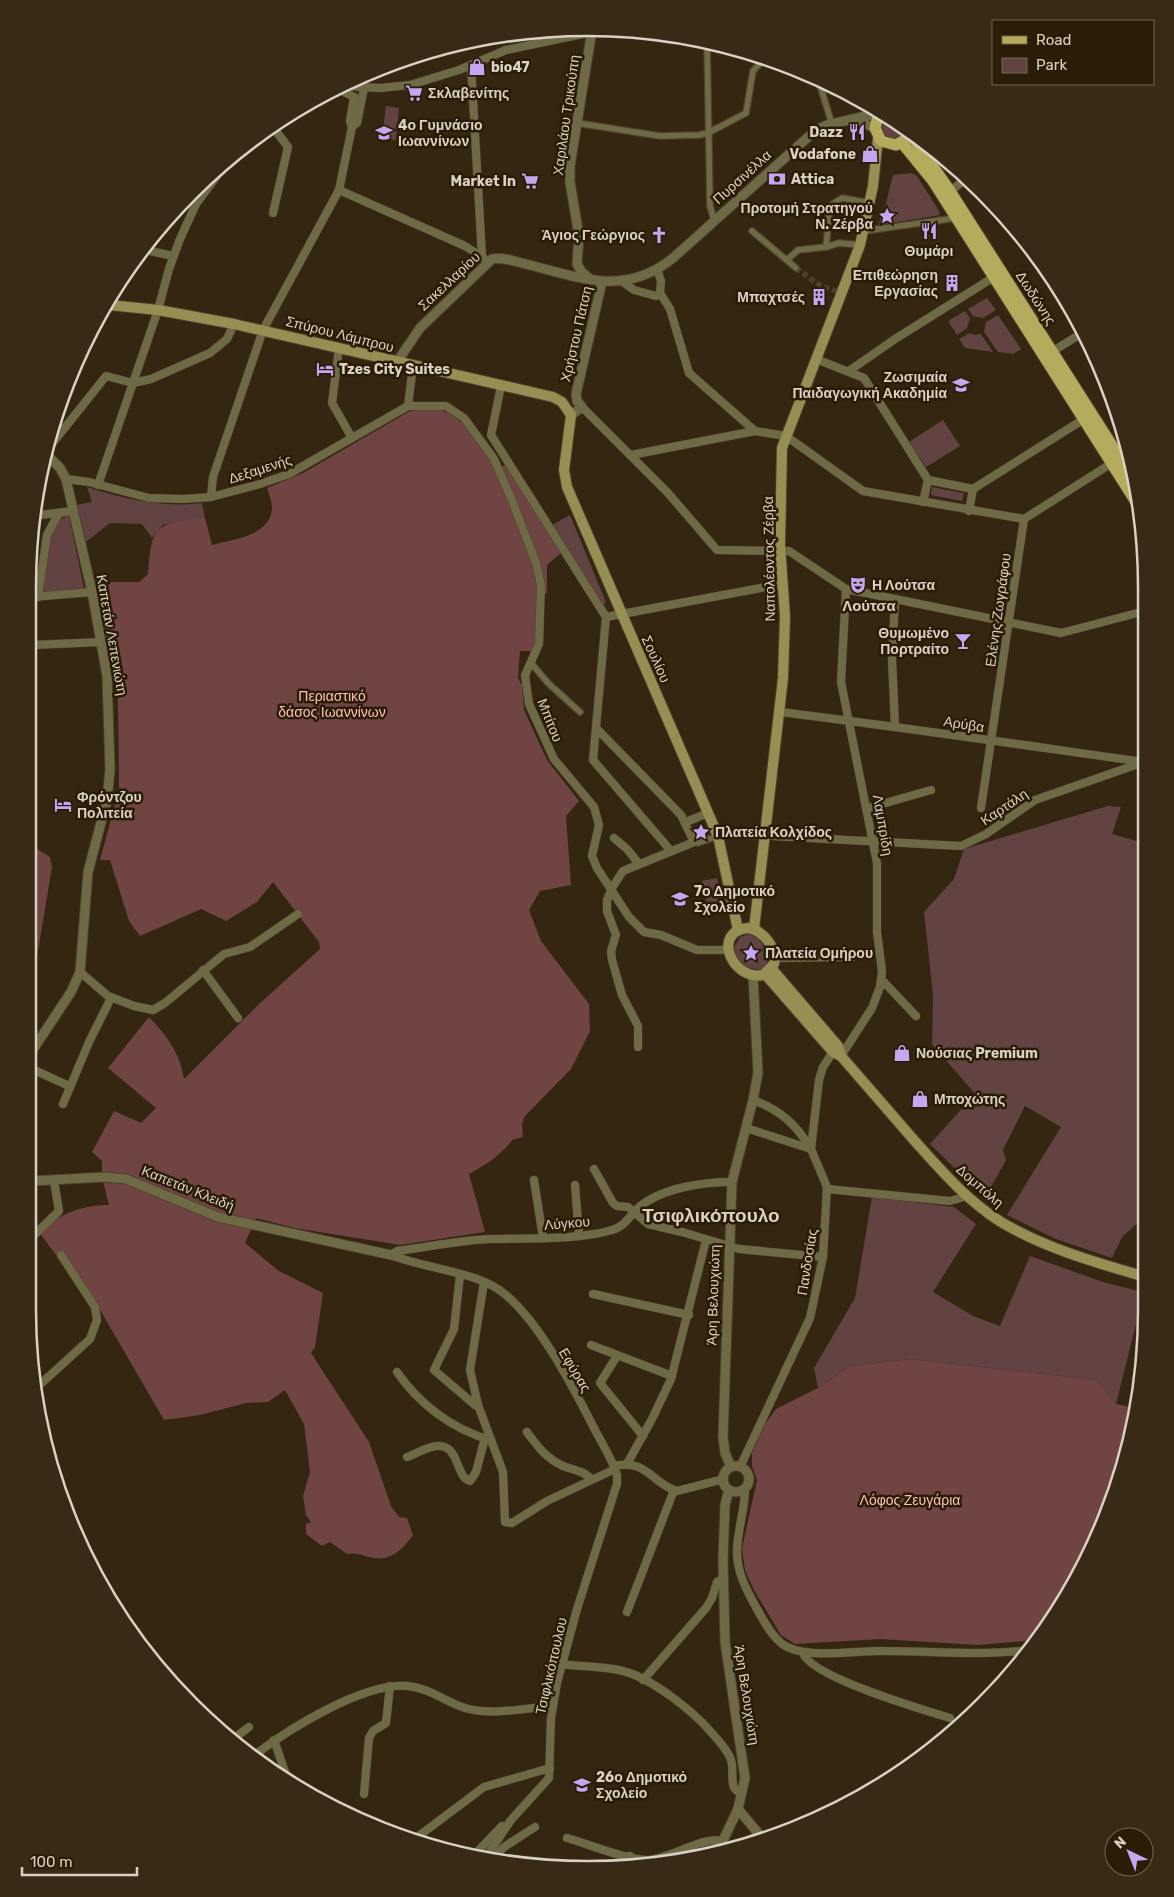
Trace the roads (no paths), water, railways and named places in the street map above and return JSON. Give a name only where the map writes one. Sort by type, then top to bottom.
[{"type":"main road","points":[[878,120],[876,133],[888,144],[902,143]]},
{"type":"main road","name":"Ναπολέοντος Ζέρβα","points":[[754,930],[780,712],[784,625],[780,551],[782,454],[786,436],[860,245],[877,162],[876,133]]},
{"type":"main road","name":"Δωδώνης","points":[[906,139],[902,143],[936,186],[1129,490]]},
{"type":"main road","name":"Δωδώνης","points":[[922,150],[1123,462]]},
{"type":"main road","name":"Σπύρου Λάμπρου","points":[[114,306],[158,310],[263,330],[562,402]]},
{"type":"main road","points":[[562,402],[571,415]]},
{"type":"main road","name":"Σουλίου","points":[[571,415],[564,470],[566,483],[621,615],[718,836],[738,930]]},
{"type":"main road","points":[[738,930],[754,930],[766,940],[775,958],[768,971],[753,975],[738,967],[728,950],[730,939],[738,930]]},
{"type":"main road","name":"Δομπόλη","points":[[768,971],[838,1046],[837,1054],[926,1154],[967,1196],[1003,1223],[1052,1247],[1081,1258],[1138,1275]]},
{"type":"street","name":"Χαριλάου Τρικούπη","points":[[591,36],[577,123],[570,182],[579,233],[577,264],[581,271],[597,281]]},
{"type":"street","points":[[356,87],[410,85],[471,65],[506,50],[567,37]]},
{"type":"street","points":[[707,50],[710,206],[714,220]]},
{"type":"street","points":[[577,123],[660,136],[708,133],[746,113],[753,71],[760,64]]},
{"type":"street","points":[[471,65],[485,259]]},
{"type":"street","points":[[211,497],[213,477],[263,330],[339,190],[352,127],[350,121],[354,97],[364,88]]},
{"type":"street","points":[[352,127],[357,122],[364,88]]},
{"type":"street","points":[[821,88],[832,124]]},
{"type":"street","points":[[345,92],[354,97]]},
{"type":"street","name":"Πυρσινέλλα","points":[[623,282],[657,269],[812,133],[832,124],[870,115]]},
{"type":"street","points":[[852,119],[876,133]]},
{"type":"street","points":[[273,213],[288,147],[277,132]]},
{"type":"street","points":[[950,191],[961,183]]},
{"type":"street","points":[[98,485],[158,310],[173,256],[192,210],[207,189]]},
{"type":"street","points":[[339,190],[465,246],[485,259]]},
{"type":"street","points":[[826,247],[830,206],[842,198],[870,203]]},
{"type":"street","points":[[864,231],[956,218]]},
{"type":"street","points":[[752,231],[796,268]]},
{"type":"street","points":[[787,260],[798,250],[826,247],[839,243],[860,245]]},
{"type":"street","points":[[150,252],[173,256]]},
{"type":"street","name":"Σακελλαρίου","points":[[397,362],[416,334],[485,259],[497,258],[597,281],[623,282]]},
{"type":"street","points":[[657,269],[661,282],[660,293],[671,313],[689,373],[755,431]]},
{"type":"street","points":[[849,371],[895,339],[994,278]]},
{"type":"street","name":"Χρήστου Πάτση","points":[[582,407],[576,395],[597,281]]},
{"type":"street","points":[[623,282],[629,287],[649,295],[660,293]]},
{"type":"street","points":[[57,438],[106,376],[133,383],[151,380],[207,355],[227,339],[234,324]]},
{"type":"street","points":[[408,406],[413,366],[411,349],[416,334]]},
{"type":"street","points":[[1053,351],[1077,336]]},
{"type":"street","points":[[338,348],[332,403],[352,438]]},
{"type":"street","points":[[816,359],[861,376],[866,381],[928,480],[923,502]]},
{"type":"street","points":[[562,402],[574,392],[580,372]]},
{"type":"street","points":[[501,386],[491,435],[606,617],[594,762],[671,851]]},
{"type":"street","name":"Μπίτου","points":[[408,406],[428,405],[452,408],[477,433],[497,466],[532,554],[541,585],[540,638],[537,652],[525,675],[529,704],[554,759],[594,807],[599,825],[592,849],[593,860],[633,922],[645,933],[661,935],[697,950],[728,950]]},
{"type":"street","name":"Δεξαμενής","points":[[66,479],[149,498],[183,499],[211,497],[280,478],[310,463],[408,406]]},
{"type":"street","points":[[571,415],[582,407],[690,516],[717,550],[793,553],[846,589],[1008,624],[1061,633],[1138,613]]},
{"type":"street","points":[[928,480],[973,489],[1084,419]]},
{"type":"street","points":[[631,455],[755,431],[786,436],[860,490],[969,511],[1024,519],[1112,463]]},
{"type":"street","points":[[52,460],[60,468],[66,479]]},
{"type":"street","name":"Καπετάν Λεπενιώτη","points":[[36,1045],[71,992],[80,972],[89,866],[104,812],[110,779],[110,707],[102,642],[66,479]]},
{"type":"street","points":[[969,511],[973,489]]},
{"type":"street","points":[[41,515],[73,511]]},
{"type":"street","points":[[36,592],[47,535],[59,513]]},
{"type":"street","name":"Ελένης Ζωγράφου","points":[[981,808],[1024,519]]},
{"type":"street","points":[[606,617],[782,584]]},
{"type":"street","name":"Λαμπρίδη","points":[[837,1054],[866,1020],[882,980],[877,932],[878,872],[868,808],[849,720],[841,669],[846,589]]},
{"type":"street","points":[[36,597],[92,592]]},
{"type":"street","points":[[895,600],[892,659],[895,726]]},
{"type":"street","points":[[36,645],[102,642]]},
{"type":"street","points":[[531,663],[548,683],[580,712]]},
{"type":"street","name":"Αρύβα","points":[[780,712],[895,726],[1138,761]]},
{"type":"street","points":[[597,729],[686,822],[694,842],[620,873],[612,888],[606,907],[616,935],[611,953],[622,995],[638,1026],[638,1047]]},
{"type":"street","name":"Καρτάλη","points":[[718,836],[728,834],[874,843],[965,845],[993,830],[1035,800],[1138,764]]},
{"type":"street","points":[[868,808],[930,790]]},
{"type":"street","points":[[686,822],[708,813]]},
{"type":"street","points":[[698,843],[718,836]]},
{"type":"street","points":[[614,838],[627,849],[639,864]]},
{"type":"street","points":[[80,972],[95,987],[112,998],[151,1010],[165,1003],[202,970],[226,953],[253,945],[298,914]]},
{"type":"street","points":[[775,958],[852,957]]},
{"type":"street","points":[[202,970],[238,1018]]},
{"type":"street","name":"Άρη Βελουχιώτη","points":[[736,1467],[725,1453],[723,1437],[728,1246],[732,1182],[753,1100],[758,1068],[753,975]]},
{"type":"street","points":[[882,980],[916,1016]]},
{"type":"street","points":[[63,1104],[69,1086],[112,998]]},
{"type":"street","points":[[746,1128],[811,1149],[819,1080],[823,1067],[837,1054]]},
{"type":"street","points":[[36,1071],[69,1086]]},
{"type":"street","name":"Πανδοσίας","points":[[736,1467],[810,1318],[823,1257],[827,1189],[826,1180],[803,1136],[786,1116],[770,1106],[753,1100]]},
{"type":"street","points":[[594,1169],[613,1203],[617,1206],[626,1206],[648,1224],[743,1250],[823,1257]]},
{"type":"street","name":"Καπετάν Κλειδή","points":[[36,1181],[100,1177],[126,1179],[224,1219],[392,1254]]},
{"type":"street","points":[[534,1180],[543,1238]]},
{"type":"street","points":[[36,1232],[59,1211],[54,1181]]},
{"type":"street","name":"Λύγκου","points":[[392,1254],[397,1251],[459,1242],[543,1238],[614,1230],[647,1202],[685,1186],[732,1182]]},
{"type":"street","points":[[574,1185],[579,1235]]},
{"type":"street","points":[[827,1189],[950,1201],[967,1196]]},
{"type":"street","points":[[627,1464],[672,1376],[706,1240]]},
{"type":"street","name":"Εφύρας","points":[[392,1254],[420,1265],[484,1282],[509,1297],[532,1324],[571,1386],[615,1468]]},
{"type":"street","points":[[41,1383],[90,1339],[98,1320],[95,1307],[61,1255]]},
{"type":"street","points":[[460,1275],[454,1329],[434,1368],[436,1374],[475,1405],[478,1405]]},
{"type":"street","points":[[484,1282],[470,1370],[478,1405],[504,1479],[503,1519],[506,1523],[512,1523],[538,1506],[591,1479],[627,1464],[645,1469],[674,1490],[686,1491],[724,1479]]},
{"type":"street","points":[[593,1294],[689,1314]]},
{"type":"street","points":[[591,1345],[672,1376]]},
{"type":"street","points":[[617,1356],[600,1383],[643,1436]]},
{"type":"street","points":[[397,1372],[407,1386],[442,1417],[472,1434],[489,1439]]},
{"type":"street","points":[[526,1432],[544,1453],[564,1466],[586,1474],[591,1479]]},
{"type":"street","points":[[407,1457],[434,1446],[441,1446],[455,1456],[464,1476],[470,1480],[476,1472],[489,1439]]},
{"type":"street","points":[[745,1489],[739,1492],[729,1490],[724,1479],[727,1471],[736,1467],[749,1476],[745,1489],[744,1508],[737,1546],[742,1579],[776,1638],[789,1648],[803,1653],[909,1651],[956,1654],[1019,1651]]},
{"type":"street","name":"Τσιφλικόπουλου","points":[[490,1852],[514,1816],[546,1783],[550,1768],[552,1706],[562,1664],[617,1484],[615,1468]]},
{"type":"street","points":[[627,1612],[674,1490]]},
{"type":"street","name":"Άρη Βελουχιώτη","points":[[722,1844],[738,1809],[742,1793],[744,1768],[726,1655],[722,1578],[725,1505],[729,1490]]},
{"type":"street","points":[[643,1680],[706,1608],[712,1598],[717,1582],[722,1578]]},
{"type":"street","points":[[803,1653],[812,1663],[844,1680],[903,1704],[950,1718]]},
{"type":"street","points":[[562,1664],[621,1671],[643,1680],[674,1700],[711,1732],[730,1758],[734,1789],[742,1793]]},
{"type":"street","points":[[259,1752],[274,1740],[327,1710],[390,1686],[418,1688],[472,1710],[552,1706]]},
{"type":"street","points":[[364,1794],[369,1738],[374,1731],[386,1723],[390,1686]]},
{"type":"street","points":[[238,1735],[249,1727]]},
{"type":"street","points":[[274,1740],[284,1770]]},
{"type":"street","points":[[420,1835],[484,1787],[550,1768]]},
{"type":"street","points":[[738,1809],[759,1834]]},
{"type":"street","points":[[479,1850],[514,1816]]},
{"type":"street","points":[[498,1853],[535,1827]]},
{"type":"street","points":[[567,1838],[630,1856],[643,1858]]},
{"type":"street","points":[[671,1854],[710,1840],[723,1841]]},
{"type":"street","points":[[628,1859],[630,1856]]},
{"type":"tunnel","points":[[796,268],[821,286],[842,293]]},
{"type":"place","name":"bio47","points":[[477,67]]},
{"type":"place","name":"Σκλαβενίτης","points":[[414,93]]},
{"type":"place","name":"Dazz","points":[[857,132]]},
{"type":"place","name":"4ο Γυμνάσιο Ιωαννίνων","points":[[384,133]]},
{"type":"place","name":"Vodafone","points":[[870,154]]},
{"type":"place","name":"Attica","points":[[777,179]]},
{"type":"place","name":"Market In","points":[[530,181]]},
{"type":"place","name":"Προτομή Στρατηγού Ν. Ζέρβα","points":[[887,216]]},
{"type":"place","name":"Θυμάρι","points":[[929,231]]},
{"type":"place","name":"Άγιος Γεώργιος","points":[[659,235]]},
{"type":"place","name":"Επιθεώρηση Εργασίας","points":[[952,283]]},
{"type":"place","name":"Μπαχτσές","points":[[819,297]]},
{"type":"place","name":"Tzes City Suites","points":[[325,369]]},
{"type":"place","name":"Ζωσιμαία Παιδαγωγική Ακαδημία","points":[[961,385]]},
{"type":"place","name":"Η Λούτσα","points":[[858,585]]},
{"type":"place","name":"Θυμωμένο Πορτραίτο","points":[[963,641]]},
{"type":"place","name":"Φρόντζου Πολιτεία","points":[[63,805]]},
{"type":"place","name":"Πλατεία Κολχίδος","points":[[701,832]]},
{"type":"place","name":"7ο Δημοτικό Σχολείο","points":[[680,899]]},
{"type":"place","name":"Πλατεία Ομήρου","points":[[751,953]]},
{"type":"place","name":"Νούσιας Premium","points":[[902,1053]]},
{"type":"place","name":"Μποχώτης","points":[[920,1099]]},
{"type":"place","name":"26ο Δημοτικό Σχολείο","points":[[582,1785]]},
{"type":"district","name":"Λούτσα","points":[[869,606]]},
{"type":"district","name":"Τσιφλικόπουλο","points":[[711,1215]]},
{"type":"park label","name":"Περιαστικό δάσος Ιωαννίνων","points":[[332,704]]},
{"type":"park label","name":"Λόφος Ζευγάρια","points":[[910,1500]]}]
